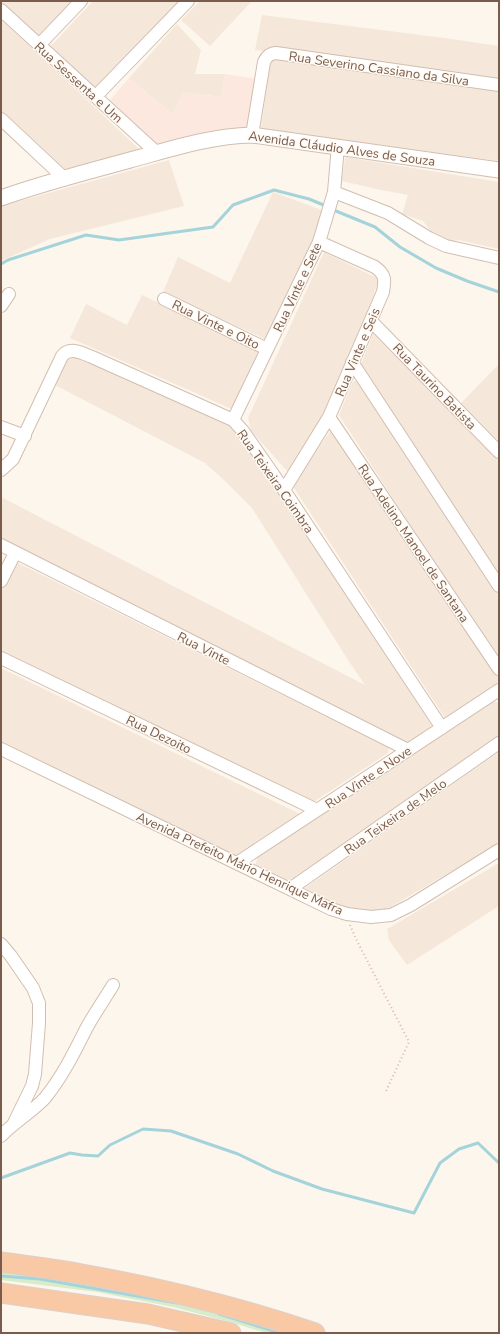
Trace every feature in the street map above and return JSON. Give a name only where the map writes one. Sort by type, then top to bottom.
[{"type":"highway","points":[[1,1262],[82,1274],[187,1296],[278,1320],[315,1333]]},
{"type":"highway","points":[[1,1294],[148,1314],[231,1333]]},
{"type":"street","points":[[39,45],[81,1]]},
{"type":"street","points":[[96,96],[188,1]]},
{"type":"street","name":"Rua Sessenta e Um","points":[[1,10],[157,153]]},
{"type":"street","name":"Rua Severino Cassiano da Silva","points":[[252,135],[264,62],[266,57],[270,54],[276,53],[499,85]]},
{"type":"street","points":[[1,120],[64,178]]},
{"type":"street","name":"Avenida Cláudio Alves de Souza","points":[[1,198],[64,178],[205,140],[232,135],[252,135],[338,146],[499,170]]},
{"type":"street","name":"Rua Vinte e Sete","points":[[233,420],[319,242],[333,197],[338,146]]},
{"type":"street","points":[[333,197],[388,213],[429,238],[446,246],[499,258]]},
{"type":"street","name":"Rua Vinte e Seis","points":[[284,490],[329,417],[371,321],[383,292],[385,282],[381,271],[375,267],[319,242]]},
{"type":"street","points":[[1,306],[10,294]]},
{"type":"street","name":"Rua Vinte e Oito","points":[[164,299],[267,349]]},
{"type":"street","name":"Rua Taurino Batista","points":[[371,321],[499,452]]},
{"type":"street","name":"Rua Teixeira Coimbra","points":[[1,470],[13,459],[62,356],[65,352],[70,350],[78,351],[92,357],[233,420],[243,431],[284,490],[442,728]]},
{"type":"street","points":[[352,362],[499,586]]},
{"type":"street","name":"Rua Adelino Manoel de Santana","points":[[329,417],[499,669]]},
{"type":"street","points":[[1,427],[25,436]]},
{"type":"street","name":"Rua Vinte","points":[[1,545],[408,750]]},
{"type":"street","points":[[1,581],[15,553]]},
{"type":"street","name":"Rua Dezoito","points":[[1,658],[317,810]]},
{"type":"street","name":"Rua Vinte e Nove","points":[[237,863],[408,750],[498,693]]},
{"type":"street","name":"Rua Teixeira de Melo","points":[[290,889],[499,744]]},
{"type":"street","name":"Avenida Prefeito Mário Henrique Mafra","points":[[1,749],[331,909],[346,914],[371,917],[391,915],[410,905],[499,850]]},
{"type":"street","points":[[1,944],[33,988],[39,1003],[35,1074],[32,1086],[13,1125]]},
{"type":"street","points":[[1,1136],[44,1098],[56,1083],[74,1055],[87,1028],[113,985]]},
{"type":"path","points":[[346,914],[356,939],[409,1042],[386,1091]]},
{"type":"shaded area","points":[[1,1],[75,1],[40,38]]},
{"type":"shaded area","points":[[93,1],[184,1],[97,90],[50,47]]},
{"type":"shaded area","points":[[200,1],[252,1],[210,46],[181,20]]},
{"type":"shaded area","points":[[262,15],[499,46],[499,82],[255,50]]},
{"type":"shaded area","points":[[1,19],[140,150],[67,173],[1,115]]},
{"type":"shaded area","points":[[177,24],[201,50],[195,74],[225,74],[221,97],[183,92],[173,115],[129,78]]},
{"type":"shaded area","points":[[271,59],[499,90],[499,161],[261,129]]},
{"type":"shaded area","points":[[225,74],[258,79],[253,126],[159,147],[110,100],[129,78],[173,115],[183,92],[221,97]]},
{"type":"shaded area","points":[[345,157],[499,182],[499,249],[458,240],[449,242],[436,238],[423,221],[402,214],[408,195],[342,181]]},
{"type":"shaded area","points":[[169,160],[184,206],[50,239],[1,261],[1,206]]},
{"type":"shaded area","points":[[273,192],[327,212],[267,340],[163,292],[178,257],[230,283]]},
{"type":"shaded area","points":[[324,252],[379,279],[362,329],[311,442],[289,473],[251,431],[248,418]]},
{"type":"shaded area","points":[[142,295],[262,352],[234,410],[70,338],[86,304],[127,325]]},
{"type":"shaded area","points":[[373,334],[499,458],[499,574],[361,364]]},
{"type":"shaded area","points":[[71,353],[230,422],[246,439],[432,726],[411,742],[405,741],[126,600],[1,540],[1,497],[365,685],[252,508],[225,481],[205,463],[55,385]]},
{"type":"shaded area","points":[[499,364],[499,441],[461,403]]},
{"type":"shaded area","points":[[353,381],[356,381],[361,387],[499,594],[499,657],[419,539],[339,415]]},
{"type":"shaded area","points":[[331,430],[499,676],[499,685],[447,721],[292,485]]},
{"type":"shaded area","points":[[16,562],[389,748],[388,753],[312,803],[1,651],[1,591]]},
{"type":"shaded area","points":[[1,668],[300,814],[233,857],[1,744]]},
{"type":"shaded area","points":[[493,702],[499,702],[499,740],[292,883],[256,867],[258,857]]},
{"type":"shaded area","points":[[499,752],[499,843],[384,911],[350,911],[305,888]]},
{"type":"shaded area","points":[[499,863],[499,906],[407,965],[389,940],[387,929]]},
{"type":"green space","points":[[1,1269],[111,1285],[297,1333],[266,1333],[173,1307],[97,1292],[1,1280]]},
{"type":"waterway","points":[[1,264],[8,260],[86,235],[119,240],[213,227],[233,205],[274,190],[309,199],[326,206]]},
{"type":"waterway","points":[[331,209],[375,227],[400,247],[436,268],[499,292]]},
{"type":"waterway","points":[[1,1178],[70,1153],[98,1156],[110,1145],[143,1129],[171,1131],[238,1154],[273,1171],[322,1189],[414,1213],[440,1163],[459,1149],[478,1143],[499,1163]]},
{"type":"waterway","points":[[1,1276],[40,1279],[177,1303]]},
{"type":"waterway","points":[[219,1314],[280,1333]]}]
